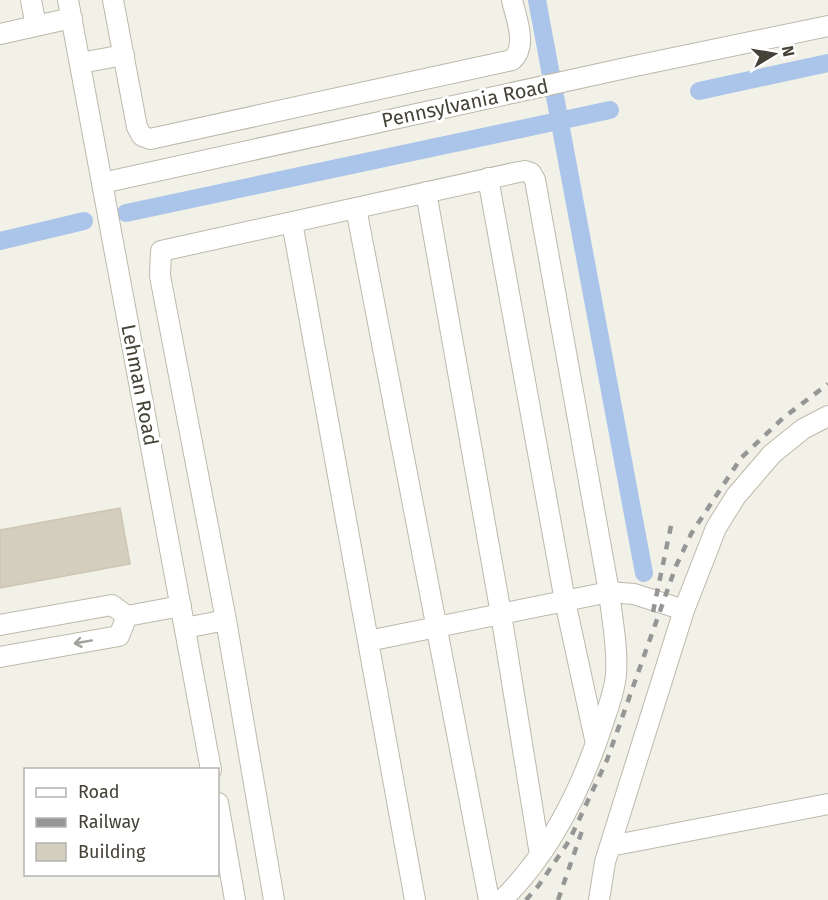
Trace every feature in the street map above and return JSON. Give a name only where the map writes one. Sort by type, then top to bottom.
[{"type":"street","points":[[31,0],[36,26]]},
{"type":"street","points":[[113,0],[137,127],[142,136],[150,139],[512,60],[519,54],[520,42],[513,0]]},
{"type":"street","points":[[0,34],[36,26],[70,9]]},
{"type":"street","name":"Lehman Road","points":[[70,9],[211,768]]},
{"type":"street","name":"Pennsylvania Road","points":[[102,183],[542,86],[828,26]]},
{"type":"street","points":[[80,63],[124,55]]},
{"type":"street","points":[[274,900],[226,620],[163,288],[159,260],[161,251],[525,171],[531,173],[535,180],[609,592],[616,650],[616,676],[591,761],[566,815],[540,855],[502,900]]},
{"type":"street","points":[[488,178],[565,601],[596,745]]},
{"type":"street","points":[[426,192],[501,614],[540,855]]},
{"type":"street","points":[[356,208],[489,900]]},
{"type":"street","points":[[292,222],[415,900]]},
{"type":"street","points":[[599,900],[604,862],[684,610],[716,528],[736,496],[772,454],[802,429],[828,416]]},
{"type":"street","points":[[368,641],[609,592],[634,594],[684,610]]},
{"type":"street","points":[[0,625],[112,605],[128,616],[181,606]]},
{"type":"street","points":[[0,657],[119,636],[128,616]]},
{"type":"street","points":[[185,628],[226,620]]},
{"type":"street","points":[[610,846],[828,804]]},
{"type":"street","points":[[219,809],[235,900]]},
{"type":"building","points":[[120,508],[130,564],[0,588],[0,530]]},
{"type":"waterway","points":[[537,0],[644,573]]},
{"type":"waterway","points":[[699,91],[828,63]]},
{"type":"waterway","points":[[126,213],[610,110]]},
{"type":"waterway","points":[[0,241],[84,221]]},
{"type":"railway","points":[[526,900],[569,841],[607,760],[676,566],[691,534],[741,458],[783,418],[828,384]]},
{"type":"railway","points":[[653,612],[672,521]]},
{"type":"railway","points":[[558,900],[583,828]]}]
